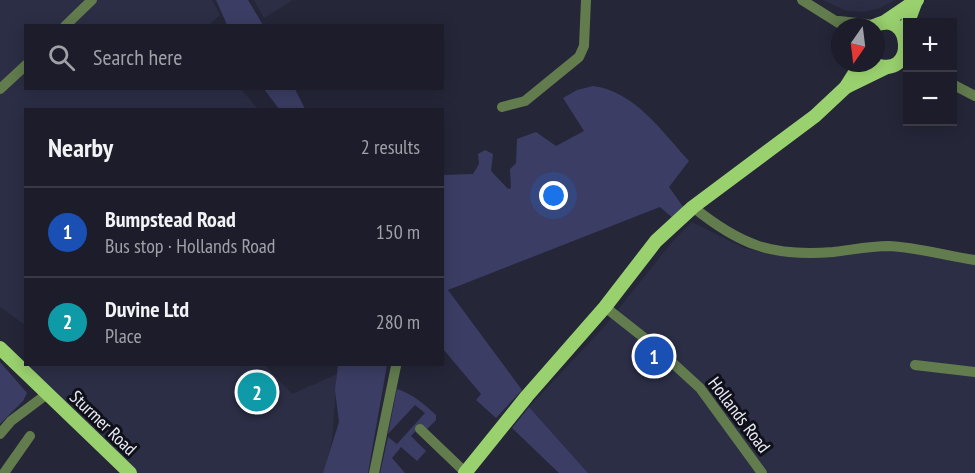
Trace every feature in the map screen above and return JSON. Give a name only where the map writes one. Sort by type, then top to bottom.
[{"type":"main road","points":[[910,18],[916,1]]},
{"type":"main road","points":[[885,20],[916,1]]},
{"type":"main road","points":[[885,26],[897,27],[903,37]]},
{"type":"main road","points":[[846,87],[896,66]]},
{"type":"main road","points":[[465,473],[527,396],[605,308],[656,241],[693,207],[815,116],[846,87],[855,72]]},
{"type":"main road","name":"Sturmer Road","points":[[0,348],[130,473]]},
{"type":"street","points":[[67,24],[92,0]]},
{"type":"street","points":[[502,107],[525,101],[579,57],[584,46],[586,0]]},
{"type":"street","points":[[802,0],[832,18]]},
{"type":"street","points":[[0,89],[24,66]]},
{"type":"street","points":[[957,87],[975,96]]},
{"type":"street","points":[[693,207],[723,231],[748,244],[776,251],[813,253],[887,246],[975,261]]},
{"type":"street","name":"Hollands Road","points":[[605,308],[652,344],[700,388],[762,473]]},
{"type":"street","points":[[915,365],[975,372]]},
{"type":"street","points":[[374,473],[396,366]]},
{"type":"street","points":[[0,434],[11,421],[47,394]]},
{"type":"street","points":[[420,429],[465,473]]},
{"type":"street","points":[[4,473],[30,436]]},
{"type":"shaded area","points":[[0,0],[212,0],[220,15],[210,24],[24,24],[24,90],[242,90],[257,108],[24,108],[24,324],[0,307]]},
{"type":"shaded area","points":[[216,0],[248,0],[262,24],[227,24]]},
{"type":"shaded area","points":[[254,0],[293,0],[264,18]]},
{"type":"shaded area","points":[[823,0],[895,0],[880,8],[864,12],[846,11]]},
{"type":"shaded area","points":[[593,86],[622,96],[658,126],[689,161],[669,187],[684,208],[674,219],[660,207],[448,290],[522,390],[496,418],[476,400],[481,394],[444,350],[444,175],[473,174],[479,164],[478,154],[485,150],[493,154],[491,171],[508,189],[511,188],[510,169],[516,163],[517,139],[536,132],[556,146],[584,131],[563,98],[577,90]]},
{"type":"shaded area","points":[[265,90],[296,90],[304,108],[278,108]]},
{"type":"shaded area","points":[[692,222],[744,248],[772,255],[800,257],[887,246],[975,260],[975,473],[588,473],[529,407],[603,328],[673,241]]},
{"type":"shaded area","points":[[0,362],[27,393],[23,401],[0,424]]},
{"type":"shaded area","points":[[24,362],[24,366],[266,366],[292,394],[337,374],[332,441],[324,473],[130,473],[20,367]]},
{"type":"shaded area","points":[[338,366],[387,366],[368,473],[323,473],[339,422],[335,390]]},
{"type":"shaded area","points":[[397,389],[423,403],[436,415],[436,420],[426,430],[421,425],[411,436],[426,451],[417,461],[401,447],[392,458],[405,473],[380,473],[388,437],[397,444],[425,413],[415,405],[388,434]]},
{"type":"shaded area","points":[[529,407],[588,473],[559,473],[512,428]]},
{"type":"place","name":"Bumpstead Road","points":[[654,356]]},
{"type":"place","name":"Duvine Ltd","points":[[257,392]]}]
